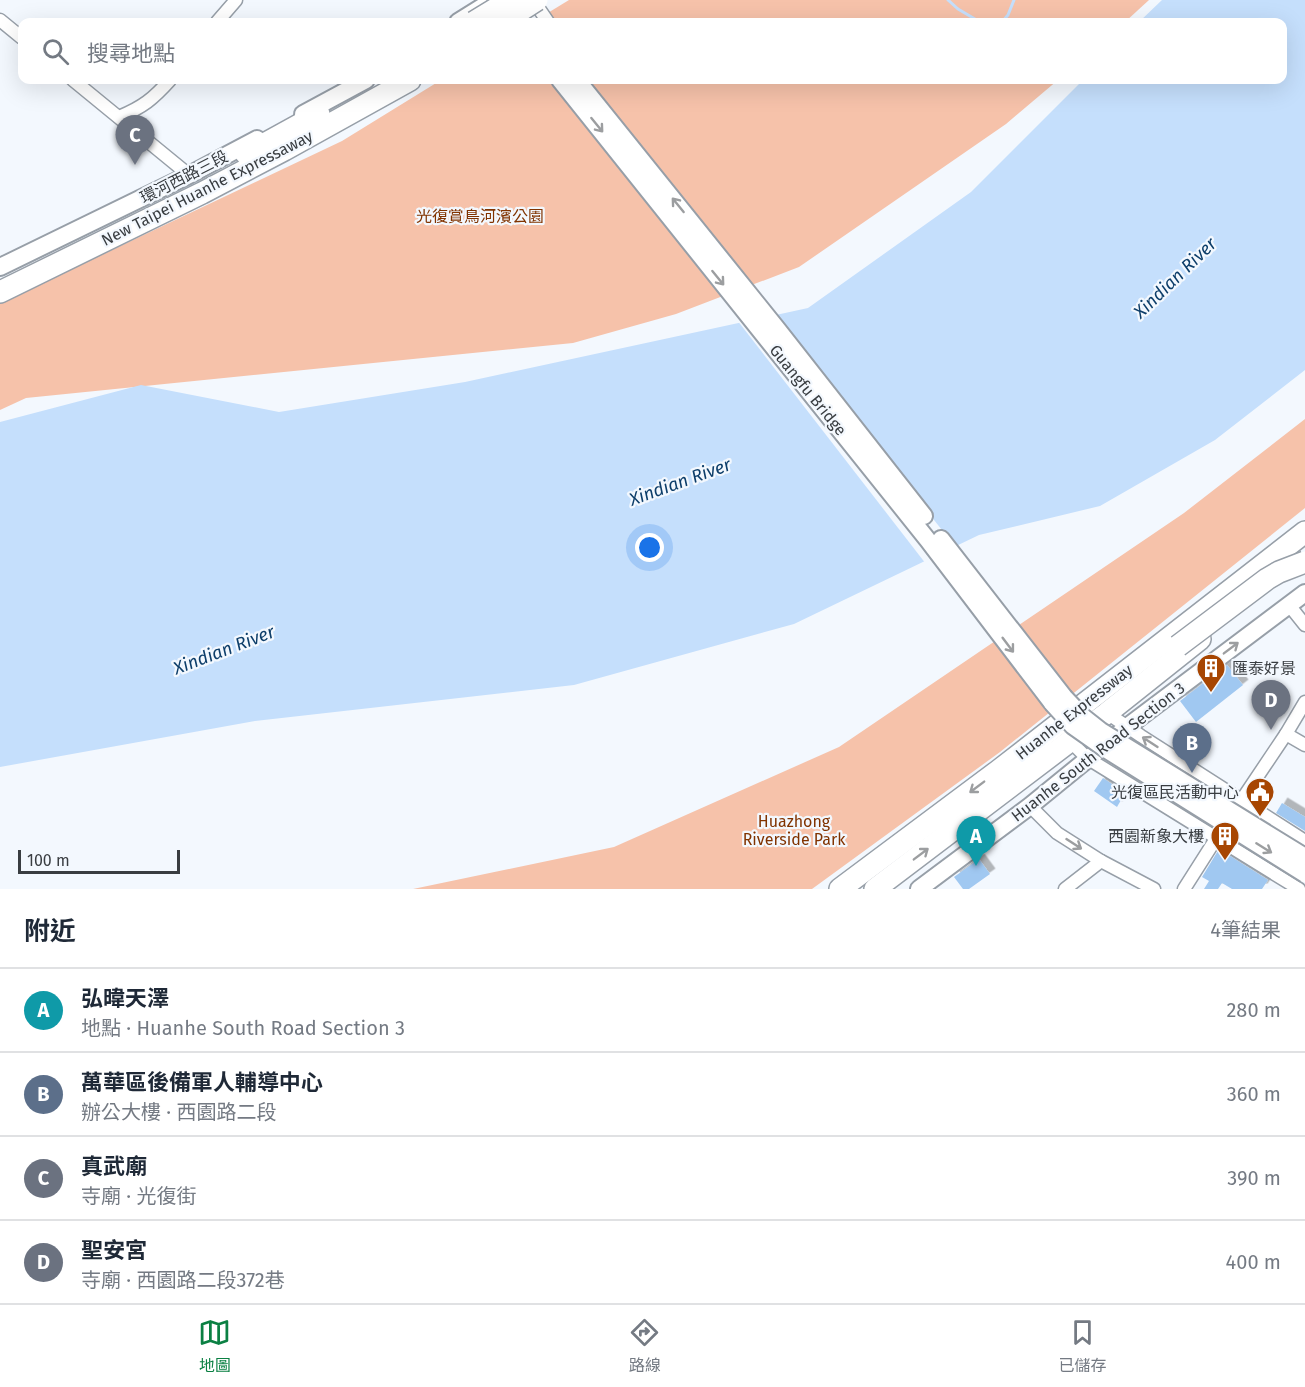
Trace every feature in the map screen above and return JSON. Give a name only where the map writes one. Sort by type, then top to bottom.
[{"type":"highway","points":[[485,6],[512,0]]},
{"type":"highway","points":[[512,18],[529,10]]},
{"type":"highway","name":"New Taipei Huanhe Expressaway","points":[[0,276],[59,249],[246,154],[375,84]]},
{"type":"highway","name":"New Taipei Huanhe Expressaway","points":[[0,292],[264,161],[403,84]]},
{"type":"highway","name":"Huanhe Expressway","points":[[840,889],[998,771],[1305,532]]},
{"type":"highway","name":"Huanhe Expressway","points":[[875,889],[1075,728],[1107,713],[1159,673],[1305,554]]},
{"type":"highway","points":[[998,771],[1110,698],[1267,579],[1305,562]]},
{"type":"main road","points":[[512,0],[529,10]]},
{"type":"main road","points":[[465,18],[485,6],[529,10]]},
{"type":"main road","points":[[507,18],[529,10]]},
{"type":"main road","name":"環河西路三段","points":[[0,267],[189,175],[359,84]]},
{"type":"main road","name":"環河西路三段","points":[[0,284],[229,174],[393,84]]},
{"type":"main road","name":"Guangfu Bridge","points":[[563,84],[1058,700]]},
{"type":"main road","name":"Guangfu Bridge","points":[[580,84],[785,339],[1058,700]]},
{"type":"main road","name":"Huanhe South Road Section 3","points":[[919,889],[1030,806],[1127,727],[1305,593]]},
{"type":"main road","points":[[1058,700],[1075,728],[1305,874]]},
{"type":"main road","points":[[1075,728],[1101,731],[1305,857]]},
{"type":"street","points":[[220,18],[236,0]]},
{"type":"street","points":[[0,20],[18,35]]},
{"type":"street","points":[[79,84],[189,175]]},
{"type":"street","points":[[119,117],[139,109],[166,84]]},
{"type":"street","points":[[1289,605],[1305,625]]},
{"type":"street","points":[[1184,889],[1305,702]]},
{"type":"street","points":[[1107,713],[1305,841]]},
{"type":"street","points":[[1075,728],[1087,758],[1299,889]]},
{"type":"street","points":[[1286,734],[1305,745]]},
{"type":"street","points":[[1030,806],[1057,833],[1101,861],[1154,889]]},
{"type":"street","points":[[1065,889],[1101,861]]},
{"type":"green space","points":[[569,0],[1149,0],[1129,18],[540,18]]},
{"type":"green space","name":"光復賞鳥河濱公園","points":[[435,84],[1053,84],[1006,124],[799,267],[676,314],[573,343],[26,398],[0,410],[0,303],[342,141]]},
{"type":"green space","name":"Huazhong Riverside Park","points":[[1305,419],[1305,508],[1000,752],[812,889],[413,889],[614,847],[839,747],[1184,513]]},
{"type":"water","name":"Xindian River","points":[[1162,0],[1305,0],[1305,370],[1215,440],[1100,506],[979,535],[794,624],[574,685],[255,721],[0,767],[0,422],[141,385],[279,412],[465,382],[808,308],[971,192],[1079,84],[1287,84],[1287,18],[1143,18]]},
{"type":"pier","points":[[770,313],[957,549],[926,564],[737,320]]},
{"type":"building","name":"匯泰好景","points":[[1227,665],[1243,685],[1196,722],[1180,701]]},
{"type":"building","points":[[1103,778],[1125,793],[1117,807],[1094,791]]},
{"type":"building","points":[[1282,803],[1305,817],[1305,831],[1276,813]]},
{"type":"building","name":"西園新象大樓","points":[[1219,849],[1268,880],[1262,889],[1232,889],[1222,883],[1218,889],[1204,889],[1209,881],[1202,877]]},
{"type":"building","points":[[979,859],[990,874],[969,889],[963,889],[954,877]]},
{"type":"waterway","points":[[948,0],[973,18]]},
{"type":"waterway","points":[[1005,18],[1014,0]]},
{"type":"place","name":"真武廟","points":[[135,165]]},
{"type":"place","name":"匯泰好景","points":[[1211,694]]},
{"type":"place","name":"聖安宮","points":[[1271,730]]},
{"type":"place","name":"萬華區後備軍人輔導中心","points":[[1192,773]]},
{"type":"place","name":"光復區民活動中心","points":[[1260,818]]},
{"type":"place","name":"西園新象大樓","points":[[1225,862]]},
{"type":"place","name":"弘暐天澤","points":[[976,866]]}]
